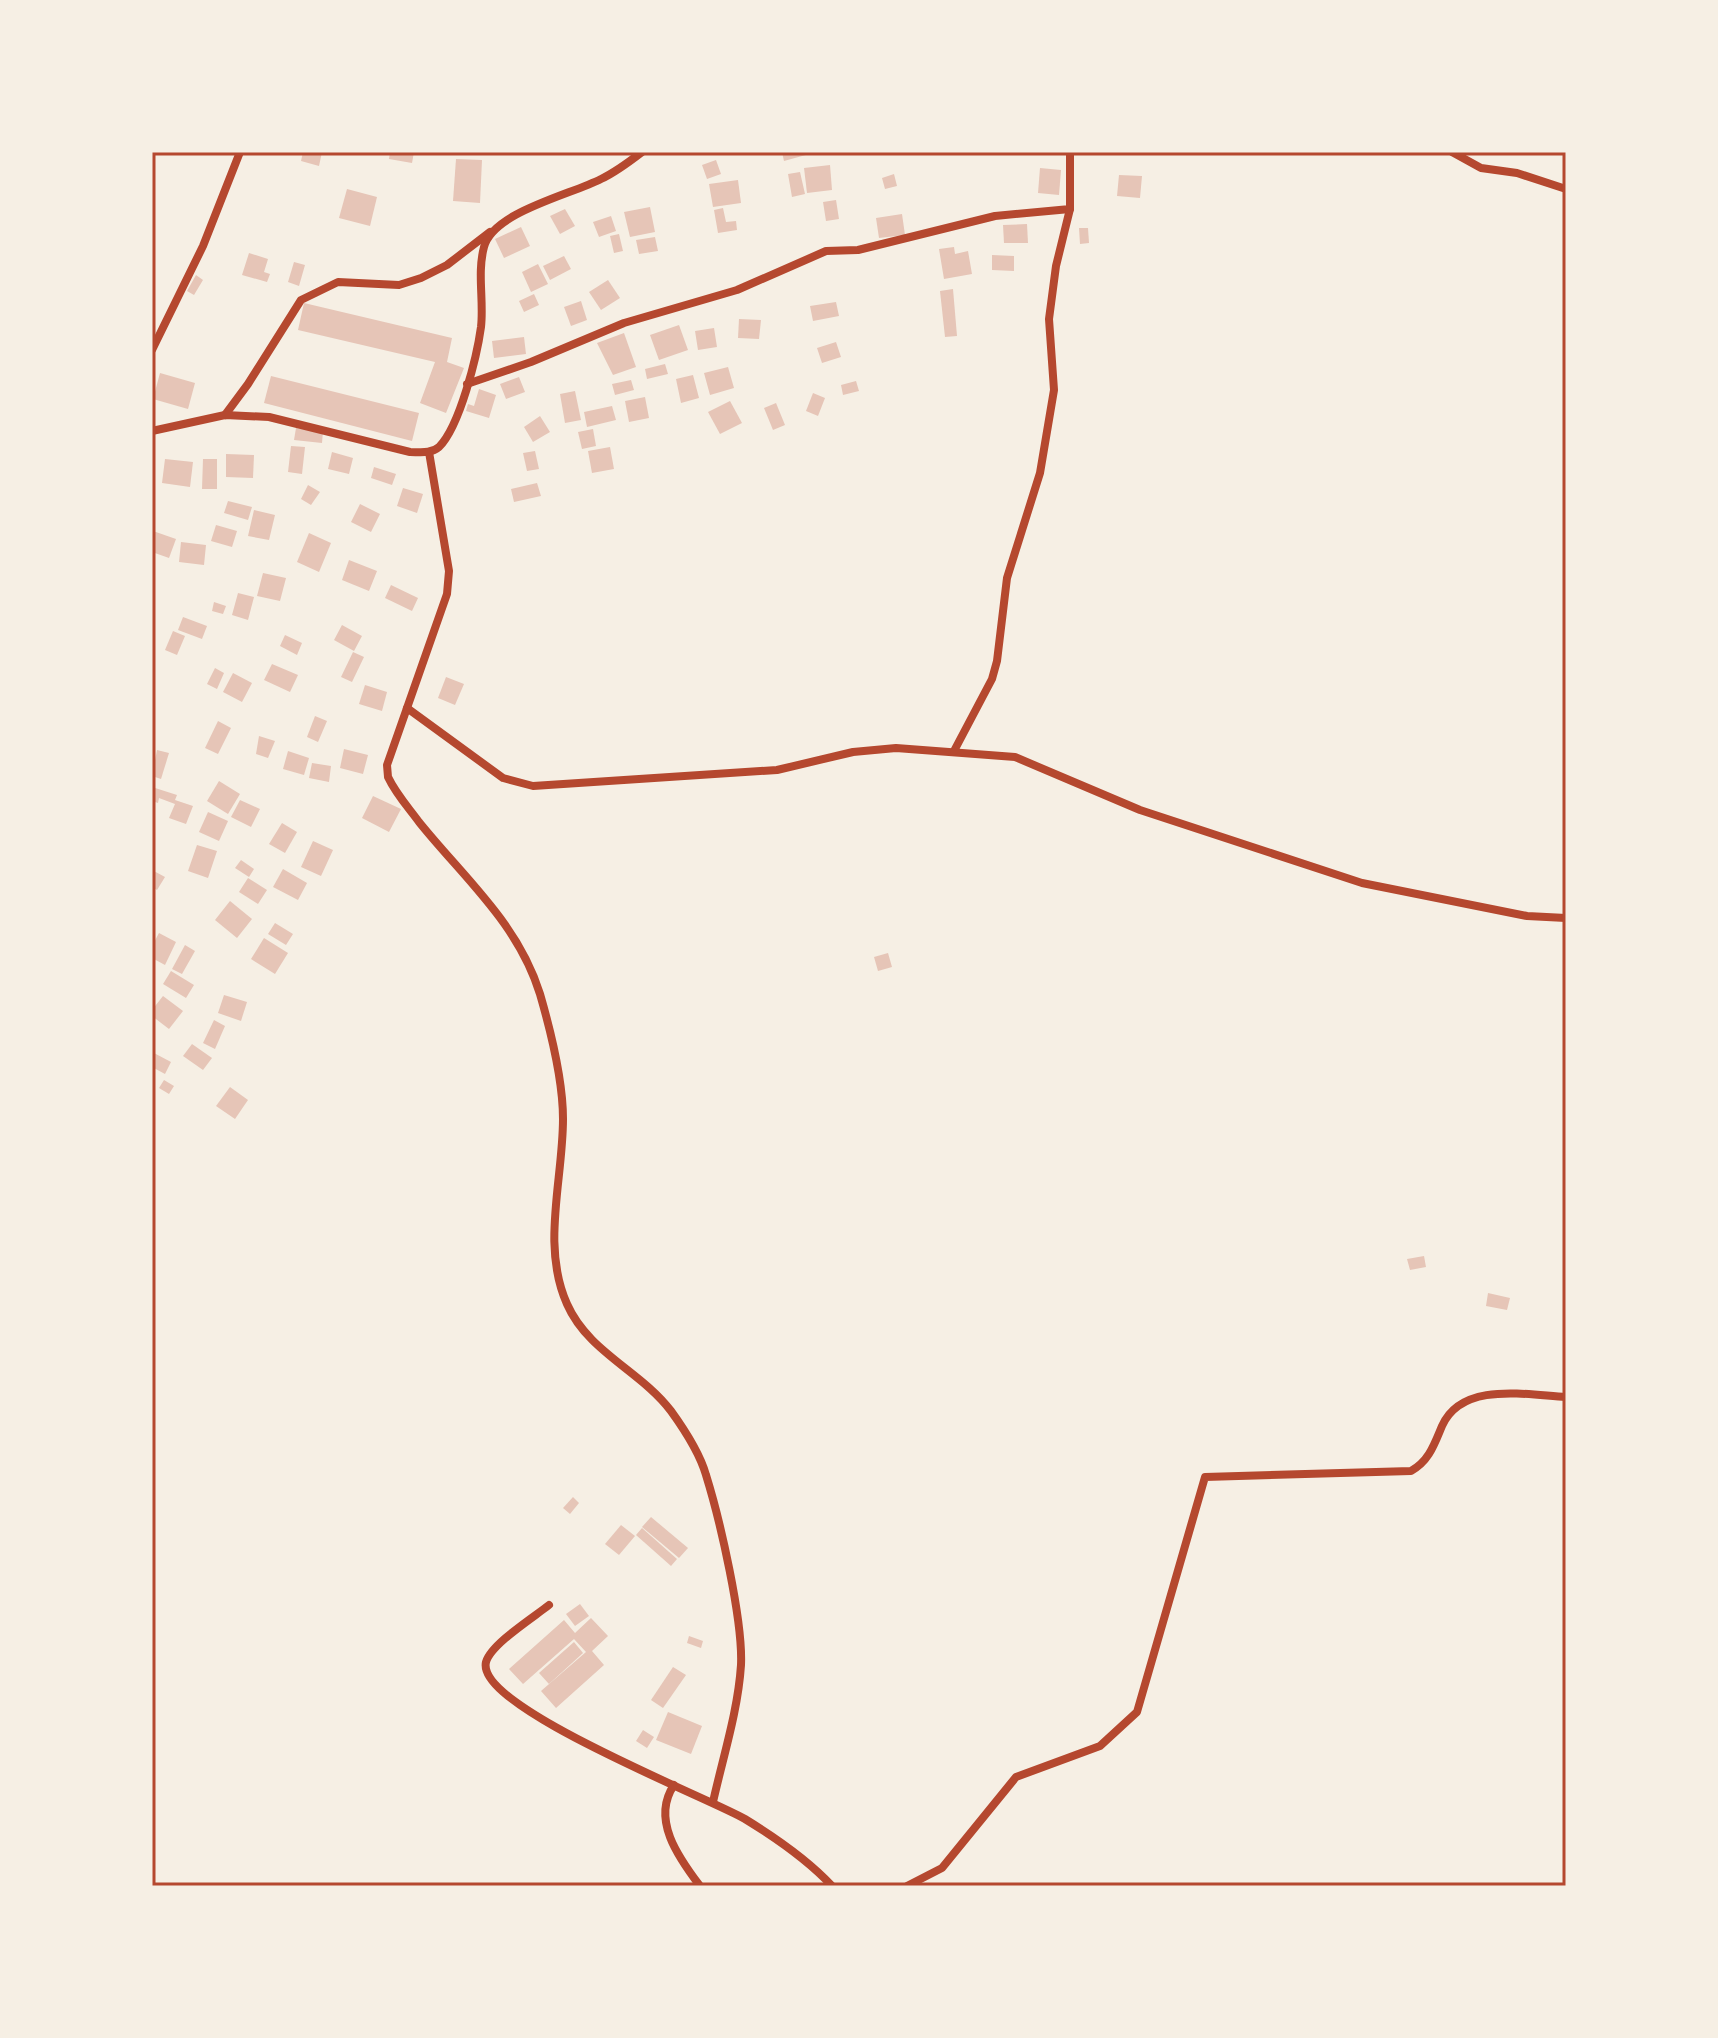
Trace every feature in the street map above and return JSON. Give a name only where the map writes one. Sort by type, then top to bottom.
[{"type":"street","points":[[152,350],[203,246],[240,152]]},
{"type":"street","points":[[225,415],[301,300],[338,282],[399,285],[421,278],[447,265],[516,215],[600,180],[642,152]]},
{"type":"street","points":[[954,751],[992,679],[1007,578],[1040,473],[1054,390],[1049,319],[1056,266],[1070,209],[1070,152]]},
{"type":"street","points":[[1452,152],[1481,168],[1517,173],[1566,189]]},
{"type":"street","points":[[467,384],[531,362],[624,323],[737,290],[826,251],[858,250],[995,216],[1070,209]]},
{"type":"street","points":[[152,431],[225,415],[296,422],[410,452],[429,452],[438,447],[448,432],[467,384],[481,326],[483,248],[490,231]]},
{"type":"street","points":[[429,452],[449,571],[447,594],[387,765],[393,788],[515,936],[539,991],[563,1114],[554,1254],[558,1282],[567,1306],[581,1328],[602,1350],[664,1403],[706,1473],[732,1596],[741,1664],[713,1802]]},
{"type":"street","points":[[407,708],[503,778],[533,786],[573,786],[661,776],[777,770],[853,752],[896,748],[1015,757],[1140,810],[1362,883],[1527,916],[1566,918]]},
{"type":"street","points":[[907,1886],[942,1868],[1016,1777],[1100,1746],[1137,1712],[1205,1477],[1411,1471],[1427,1460],[1445,1420],[1459,1405],[1497,1393],[1566,1397]]},
{"type":"street","points":[[549,1605],[495,1648],[486,1662],[488,1678],[522,1708],[713,1802],[781,1842],[832,1886]]},
{"type":"street","points":[[674,1785],[666,1796],[664,1817],[673,1844],[700,1886]]},
{"type":"building","points":[[303,152],[322,152],[319,166],[301,161]]},
{"type":"building","points":[[390,152],[414,152],[412,163],[389,159]]},
{"type":"building","points":[[782,152],[813,152],[813,153],[784,161]]},
{"type":"building","points":[[456,159],[482,160],[480,203],[453,201]]},
{"type":"building","points":[[716,160],[721,174],[707,179],[702,165]]},
{"type":"building","points":[[830,165],[832,190],[807,193],[804,168]]},
{"type":"building","points":[[1040,168],[1061,170],[1059,195],[1038,193]]},
{"type":"building","points":[[800,172],[805,194],[792,197],[788,174]]},
{"type":"building","points":[[894,174],[897,186],[885,189],[882,178]]},
{"type":"building","points":[[1119,175],[1142,176],[1140,198],[1117,196]]},
{"type":"building","points":[[738,180],[741,203],[713,207],[709,184]]},
{"type":"building","points":[[347,189],[377,197],[370,226],[339,218]]},
{"type":"building","points":[[836,200],[839,219],[826,221],[823,202]]},
{"type":"building","points":[[650,207],[655,232],[630,237],[624,212]]},
{"type":"building","points":[[723,208],[726,222],[736,221],[737,230],[718,233],[714,210]]},
{"type":"building","points":[[565,209],[575,226],[560,234],[550,216]]},
{"type":"building","points":[[902,214],[905,235],[879,238],[876,218]]},
{"type":"building","points":[[611,216],[616,231],[599,237],[593,222]]},
{"type":"building","points":[[1027,224],[1028,243],[1004,243],[1003,225]]},
{"type":"building","points":[[521,227],[530,246],[504,258],[495,239]]},
{"type":"building","points":[[1079,228],[1088,228],[1089,243],[1080,244]]},
{"type":"building","points":[[619,234],[623,251],[614,253],[610,236]]},
{"type":"building","points":[[655,237],[658,251],[639,254],[636,240]]},
{"type":"building","points":[[954,247],[955,254],[968,251],[972,274],[944,279],[939,249]]},
{"type":"building","points":[[249,253],[268,259],[264,272],[270,274],[267,282],[242,275]]},
{"type":"building","points":[[992,255],[1014,256],[1014,271],[992,270]]},
{"type":"building","points":[[564,256],[571,269],[550,280],[543,266]]},
{"type":"building","points":[[294,262],[305,265],[299,286],[288,282]]},
{"type":"building","points":[[538,264],[548,284],[531,292],[522,272]]},
{"type":"building","points":[[196,275],[203,280],[194,295],[187,291]]},
{"type":"building","points":[[608,280],[620,298],[601,310],[589,292]]},
{"type":"building","points":[[953,289],[957,336],[945,337],[940,291]]},
{"type":"building","points":[[534,294],[539,305],[524,312],[519,301]]},
{"type":"building","points":[[581,301],[587,320],[571,326],[564,307]]},
{"type":"building","points":[[836,302],[839,316],[813,321],[810,306]]},
{"type":"building","points":[[304,303],[452,338],[447,362],[464,368],[446,413],[420,403],[435,362],[298,330]]},
{"type":"building","points":[[739,319],[761,320],[759,339],[738,338]]},
{"type":"building","points":[[679,325],[688,350],[659,360],[650,335]]},
{"type":"building","points":[[714,328],[717,347],[698,350],[695,331]]},
{"type":"building","points":[[624,333],[636,367],[613,375],[597,343]]},
{"type":"building","points":[[524,337],[526,354],[494,358],[492,341]]},
{"type":"building","points":[[836,342],[841,357],[822,363],[817,348]]},
{"type":"building","points":[[665,364],[668,374],[647,379],[645,369]]},
{"type":"building","points":[[728,367],[734,388],[710,395],[704,373]]},
{"type":"building","points":[[160,373],[195,383],[188,409],[153,399]]},
{"type":"building","points":[[693,375],[699,398],[681,403],[676,379]]},
{"type":"building","points":[[271,376],[419,413],[412,441],[264,403]]},
{"type":"building","points":[[519,377],[525,392],[506,399],[500,384]]},
{"type":"building","points":[[631,380],[634,390],[615,395],[612,384]]},
{"type":"building","points":[[856,381],[859,391],[843,395],[841,385]]},
{"type":"building","points":[[479,389],[496,395],[489,418],[466,411],[468,404],[474,406]]},
{"type":"building","points":[[575,391],[581,420],[565,423],[560,394]]},
{"type":"building","points":[[813,393],[825,398],[818,416],[806,411]]},
{"type":"building","points":[[645,397],[649,418],[629,422],[625,401]]},
{"type":"building","points":[[730,401],[742,423],[720,434],[708,412]]},
{"type":"building","points":[[776,403],[785,425],[773,430],[764,408]]},
{"type":"building","points":[[612,406],[616,420],[587,427],[584,412]]},
{"type":"building","points":[[540,416],[550,432],[533,442],[524,427]]},
{"type":"building","points":[[296,428],[323,431],[322,443],[294,440]]},
{"type":"building","points":[[593,429],[596,446],[582,449],[578,432]]},
{"type":"building","points":[[291,446],[305,447],[302,474],[288,472]]},
{"type":"building","points":[[610,447],[614,469],[592,473],[588,451]]},
{"type":"building","points":[[535,451],[539,469],[527,471],[523,453]]},
{"type":"building","points":[[332,452],[353,458],[349,474],[328,469]]},
{"type":"building","points":[[226,454],[254,455],[253,478],[226,477]]},
{"type":"building","points":[[165,459],[193,462],[190,487],[162,483]]},
{"type":"building","points":[[203,459],[217,459],[217,489],[202,489]]},
{"type":"building","points":[[374,467],[396,474],[392,485],[371,478]]},
{"type":"building","points":[[537,483],[541,496],[514,502],[511,489]]},
{"type":"building","points":[[308,485],[320,492],[311,505],[301,499]]},
{"type":"building","points":[[403,488],[423,494],[417,513],[397,506]]},
{"type":"building","points":[[228,501],[252,507],[248,520],[224,513]]},
{"type":"building","points":[[360,504],[380,514],[371,532],[351,522]]},
{"type":"building","points":[[254,510],[275,515],[269,540],[248,536]]},
{"type":"building","points":[[216,525],[237,531],[232,547],[211,541]]},
{"type":"building","points":[[153,531],[176,539],[169,558],[152,552]]},
{"type":"building","points":[[309,533],[331,543],[319,572],[297,562]]},
{"type":"building","points":[[181,542],[206,545],[204,565],[179,562]]},
{"type":"building","points":[[349,560],[377,571],[369,591],[342,580]]},
{"type":"building","points":[[263,573],[286,578],[280,601],[257,596]]},
{"type":"building","points":[[391,585],[418,598],[412,611],[385,598]]},
{"type":"building","points":[[238,593],[254,597],[248,620],[232,615]]},
{"type":"building","points":[[214,602],[226,606],[223,614],[212,611]]},
{"type":"building","points":[[183,617],[207,626],[202,639],[178,630]]},
{"type":"building","points":[[342,625],[362,636],[354,651],[334,640]]},
{"type":"building","points":[[173,631],[185,636],[177,655],[165,650]]},
{"type":"building","points":[[285,635],[302,643],[297,655],[280,646]]},
{"type":"building","points":[[353,652],[364,657],[352,682],[341,677]]},
{"type":"building","points":[[272,664],[298,675],[290,692],[264,680]]},
{"type":"building","points":[[215,668],[224,673],[217,689],[207,684]]},
{"type":"building","points":[[233,673],[252,683],[242,702],[223,692]]},
{"type":"building","points":[[446,677],[464,684],[455,705],[438,698]]},
{"type":"building","points":[[365,685],[387,692],[382,711],[359,704]]},
{"type":"building","points":[[315,716],[327,721],[318,742],[307,737]]},
{"type":"building","points":[[218,721],[231,728],[218,754],[205,748]]},
{"type":"building","points":[[259,736],[275,741],[268,758],[256,754]]},
{"type":"building","points":[[344,749],[368,755],[363,774],[340,768]]},
{"type":"building","points":[[157,750],[169,753],[161,779],[152,776]]},
{"type":"building","points":[[288,751],[309,758],[304,775],[283,769]]},
{"type":"building","points":[[312,763],[331,766],[329,782],[309,778]]},
{"type":"building","points":[[219,781],[240,794],[228,814],[207,801]]},
{"type":"building","points":[[152,787],[177,795],[175,800],[193,806],[186,824],[169,818],[175,804],[159,798],[158,803],[152,801]]},
{"type":"building","points":[[373,796],[401,809],[389,832],[362,818]]},
{"type":"building","points":[[240,800],[260,809],[251,827],[231,817]]},
{"type":"building","points":[[208,812],[228,821],[219,841],[199,832]]},
{"type":"building","points":[[282,823],[297,832],[285,853],[269,844]]},
{"type":"building","points":[[313,841],[333,850],[321,876],[301,867]]},
{"type":"building","points":[[197,845],[217,851],[208,878],[188,871]]},
{"type":"building","points":[[241,860],[254,869],[249,877],[235,868]]},
{"type":"building","points":[[283,869],[307,883],[298,900],[273,887]]},
{"type":"building","points":[[152,870],[165,877],[157,890],[152,887]]},
{"type":"building","points":[[248,878],[267,890],[258,904],[239,892]]},
{"type":"building","points":[[230,901],[252,919],[237,938],[215,920]]},
{"type":"building","points":[[275,923],[293,934],[286,945],[268,934]]},
{"type":"building","points":[[159,933],[176,942],[165,965],[152,958],[152,946]]},
{"type":"building","points":[[264,938],[288,953],[275,974],[251,959]]},
{"type":"building","points":[[185,945],[195,951],[182,974],[172,969]]},
{"type":"building","points":[[888,953],[892,967],[878,971],[874,957]]},
{"type":"building","points":[[171,971],[194,985],[186,998],[163,984]]},
{"type":"building","points":[[224,995],[247,1002],[241,1021],[218,1013]]},
{"type":"building","points":[[163,996],[183,1011],[169,1029],[152,1016],[152,1010]]},
{"type":"building","points":[[214,1020],[225,1026],[215,1049],[203,1043]]},
{"type":"building","points":[[192,1044],[212,1058],[203,1070],[183,1056]]},
{"type":"building","points":[[154,1053],[171,1062],[165,1074],[152,1067]]},
{"type":"building","points":[[164,1080],[174,1086],[169,1094],[159,1088]]},
{"type":"building","points":[[230,1087],[248,1100],[235,1119],[216,1106]]},
{"type":"building","points":[[1424,1256],[1426,1267],[1410,1270],[1407,1259]]},
{"type":"building","points":[[1488,1293],[1510,1298],[1507,1310],[1486,1306]]},
{"type":"building","points":[[573,1497],[579,1503],[570,1514],[563,1508]]},
{"type":"building","points":[[651,1517],[688,1548],[679,1558],[642,1527]]},
{"type":"building","points":[[621,1525],[635,1536],[619,1555],[605,1544]]},
{"type":"building","points":[[642,1528],[677,1559],[671,1566],[636,1535]]},
{"type":"building","points":[[580,1604],[589,1616],[575,1626],[566,1614]]},
{"type":"building","points":[[591,1618],[608,1636],[592,1651],[604,1665],[556,1708],[541,1691],[586,1652],[574,1639],[523,1684],[509,1669],[564,1620],[575,1633]]},
{"type":"building","points":[[689,1636],[703,1641],[701,1648],[687,1643]]},
{"type":"building","points":[[574,1642],[583,1653],[549,1684],[539,1673]]},
{"type":"building","points":[[673,1667],[686,1675],[663,1708],[651,1700]]},
{"type":"building","points":[[668,1712],[702,1726],[691,1754],[656,1740]]},
{"type":"building","points":[[643,1730],[654,1737],[647,1748],[636,1741]]}]
